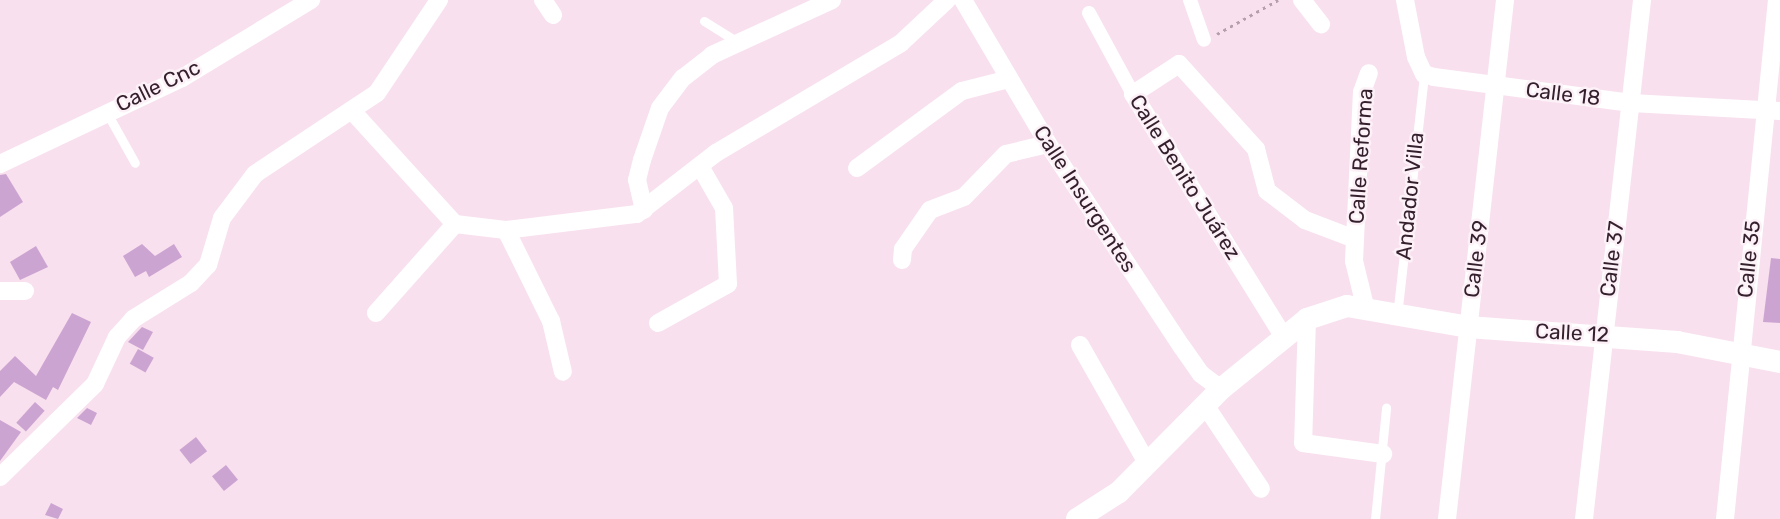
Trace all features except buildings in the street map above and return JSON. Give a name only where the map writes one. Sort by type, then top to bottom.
[{"type":"street","points":[[0,477],[95,384],[117,337],[133,319],[191,282],[208,265],[222,218],[255,174],[354,113],[377,93],[439,0]]},
{"type":"street","points":[[644,210],[637,180],[660,108],[683,78],[712,55],[832,0]]},
{"type":"street","points":[[354,113],[455,224],[506,230],[571,225],[644,210],[700,168],[901,43],[947,0]]},
{"type":"street","name":"Calle Insurgentes","points":[[963,0],[1048,144],[1201,374],[1221,388]]},
{"type":"street","points":[[1190,0],[1204,40]]},
{"type":"street","points":[[1302,0],[1321,24]]},
{"type":"street","points":[[1405,0],[1424,74]]},
{"type":"street","name":"Calle 39","points":[[1447,519],[1505,0]]},
{"type":"street","name":"Calle 37","points":[[1584,519],[1642,0]]},
{"type":"street","name":"Calle 35","points":[[1725,519],[1739,353],[1773,111],[1777,0]]},
{"type":"street","name":"Calle Cnc","points":[[2,157],[182,78],[302,2]]},
{"type":"street","name":"Calle Benito Juárez","points":[[1089,13],[1133,94],[1285,339]]},
{"type":"street","points":[[1133,94],[1179,64],[1256,149],[1267,191],[1283,205],[1355,239]]},
{"type":"street","name":"Calle Reforma","points":[[1365,306],[1354,282],[1362,92],[1369,73]]},
{"type":"street","name":"Calle 18","points":[[1424,74],[1496,86],[1631,103],[1773,111]]},
{"type":"street","points":[[857,168],[962,90],[1009,79]]},
{"type":"street","points":[[902,260],[903,249],[930,210],[964,197],[1006,154],[1048,144]]},
{"type":"street","points":[[658,323],[728,284],[724,208],[700,168]]},
{"type":"street","points":[[376,313],[455,224]]},
{"type":"street","points":[[506,230],[551,321],[562,372]]},
{"type":"street","points":[[0,291],[25,291]]},
{"type":"street","points":[[1077,519],[1119,492],[1146,461],[1207,408],[1221,388],[1285,339],[1307,319],[1347,306],[1365,306]]},
{"type":"street","name":"Calle 12","points":[[1365,306],[1396,318],[1468,327],[1604,333],[1739,353],[1780,362]]},
{"type":"street","points":[[1307,319],[1304,443],[1383,454]]},
{"type":"street","points":[[1080,345],[1146,461]]},
{"type":"street","points":[[1207,408],[1261,489]]},
{"type":"lane","points":[[704,21],[723,38],[741,43]]},
{"type":"lane","name":"Andador Villa","points":[[1396,318],[1424,74]]},
{"type":"lane","points":[[105,111],[135,163]]},
{"type":"lane","points":[[1375,519],[1386,408]]},
{"type":"path","points":[[1204,40],[1278,0]]}]
